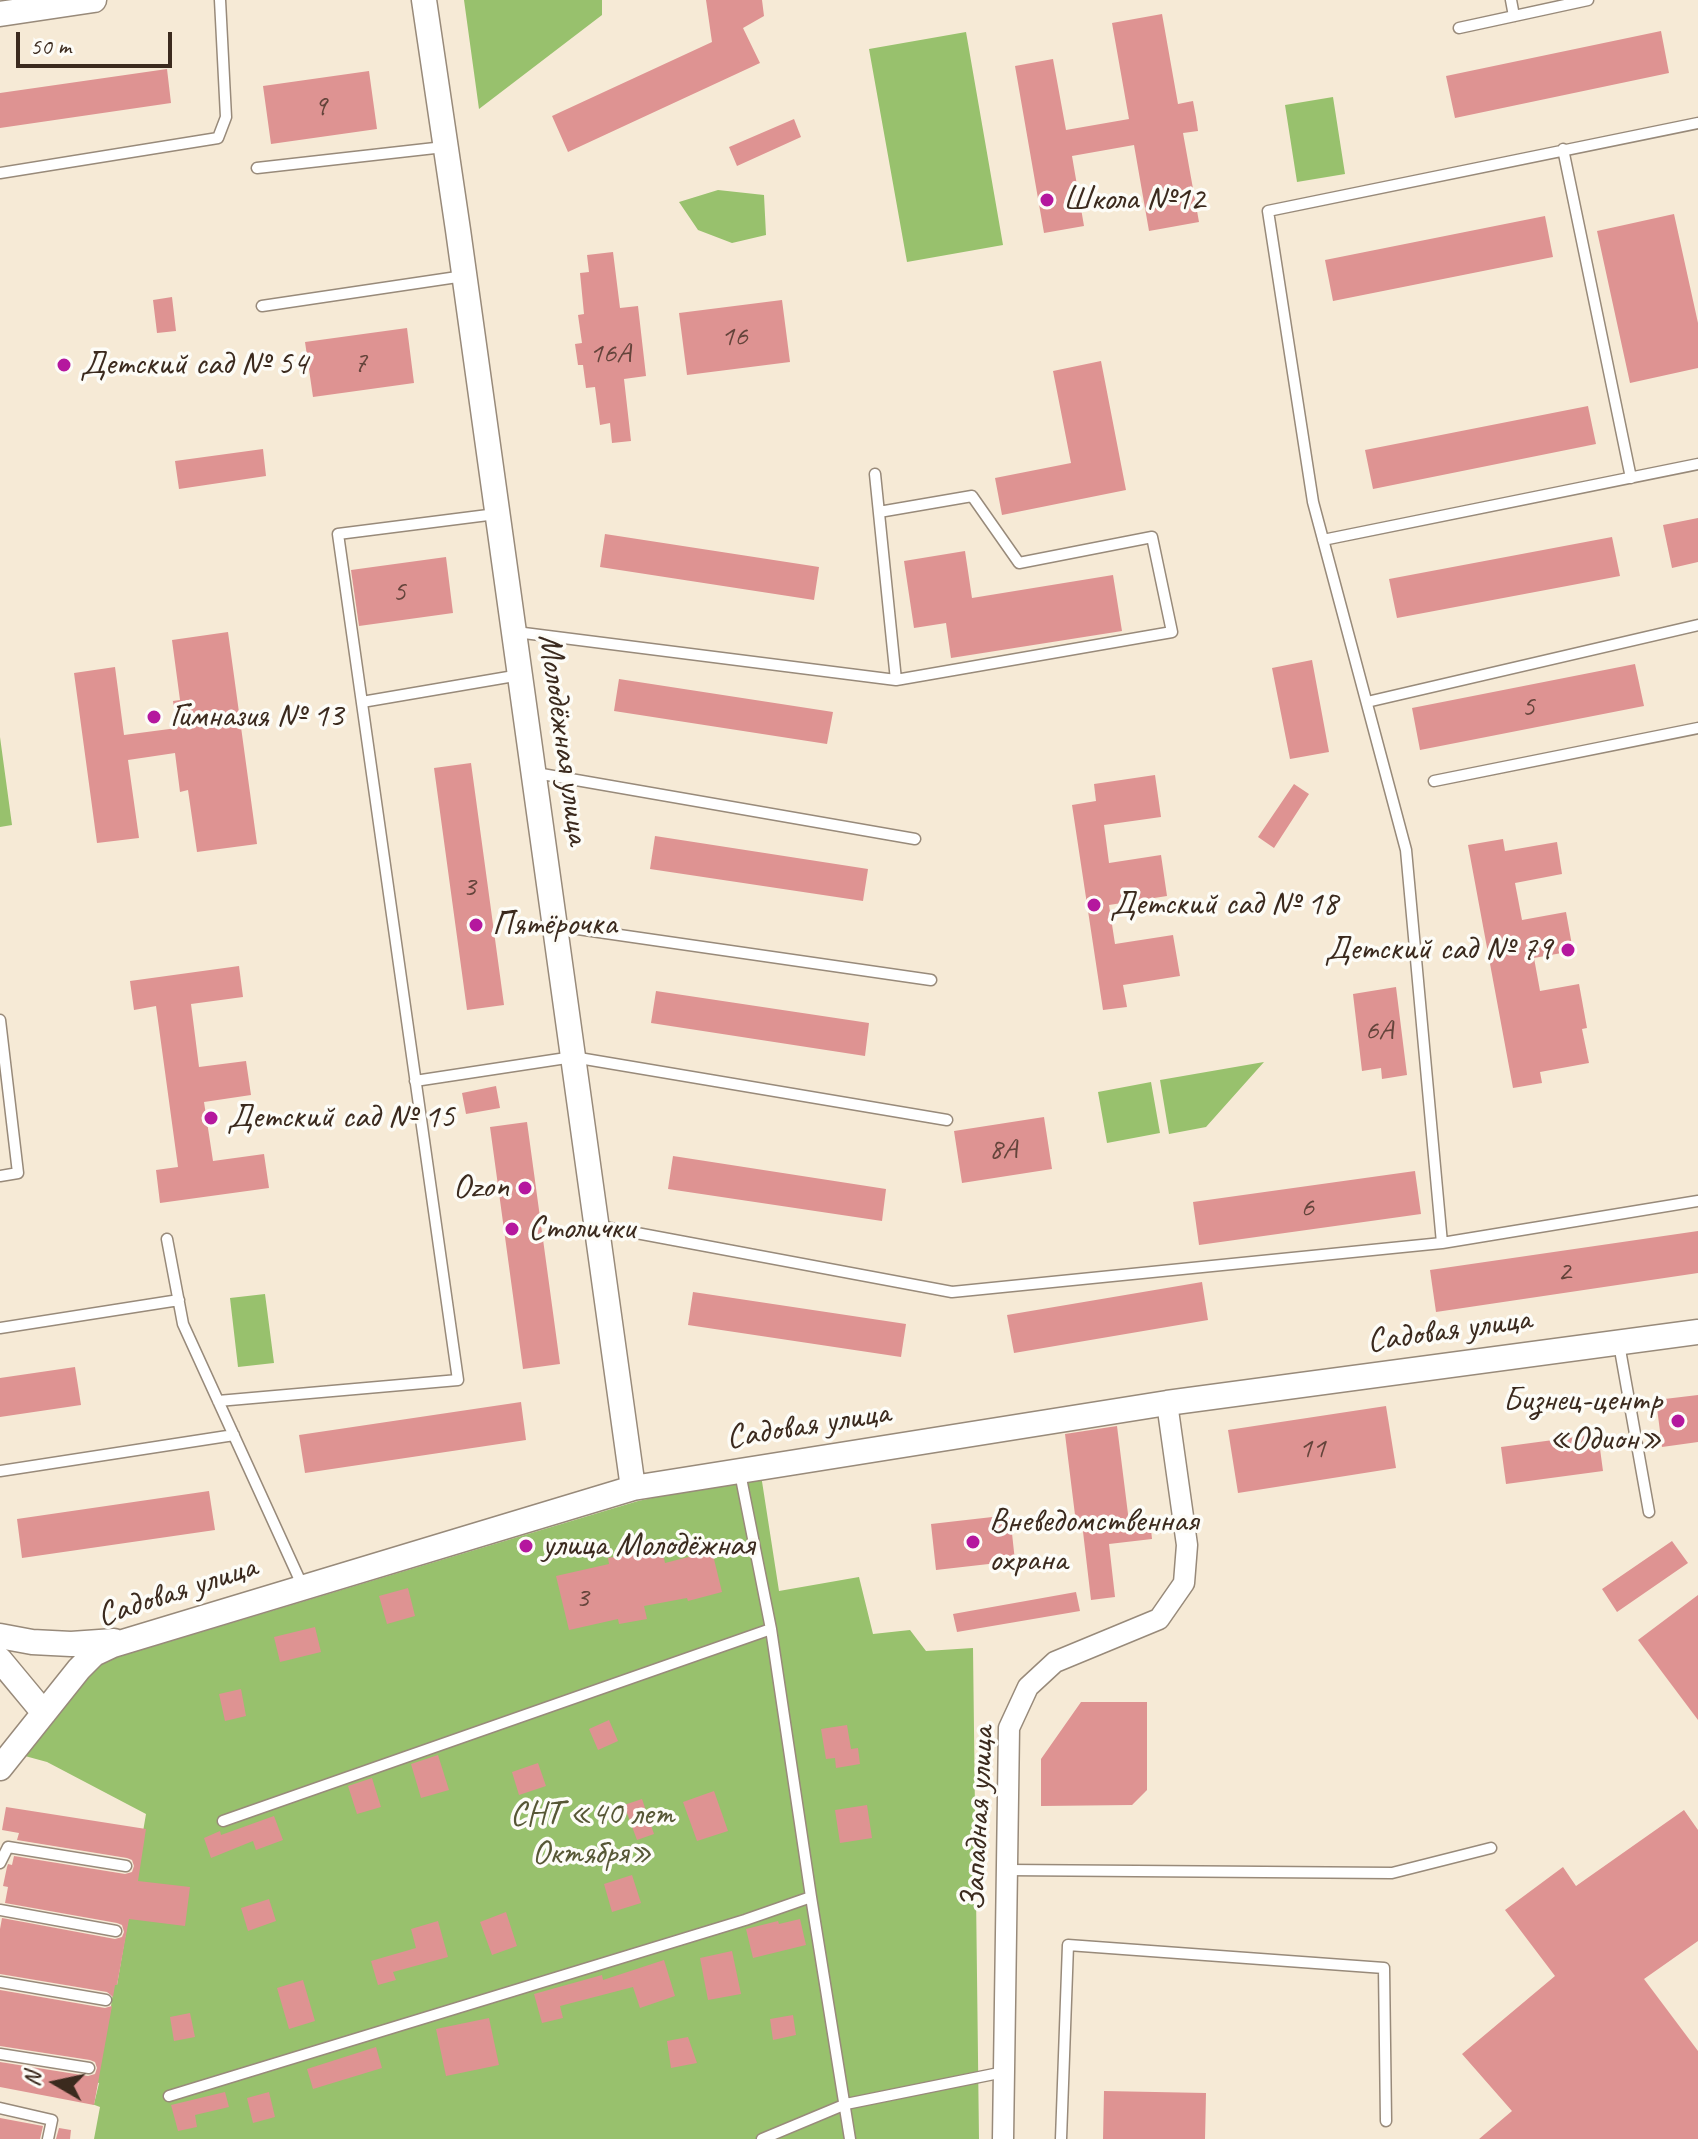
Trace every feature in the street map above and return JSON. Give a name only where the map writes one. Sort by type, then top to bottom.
[{"type":"street","points":[[0,14],[94,0]]},
{"type":"street","name":"Молодёжная улица","points":[[424,0],[633,1488]]},
{"type":"street","name":"Садовая улица","points":[[0,1768],[94,1654],[129,1640],[633,1488],[1167,1403],[1698,1332]]},
{"type":"street","name":"Западная улица","points":[[1003,2139],[1009,1728],[1028,1687],[1055,1662],[1159,1619],[1184,1583],[1187,1545],[1167,1403]]},
{"type":"street","points":[[0,1636],[71,1644],[129,1640]]},
{"type":"street","points":[[0,1660],[44,1713]]},
{"type":"lane","points":[[0,173],[218,138],[226,117],[220,0]]},
{"type":"lane","points":[[1511,0],[1514,16]]},
{"type":"lane","points":[[1459,28],[1588,0]]},
{"type":"lane","points":[[1442,1243],[1406,850],[1313,502],[1268,211],[1698,123]]},
{"type":"lane","points":[[257,168],[446,147]]},
{"type":"lane","points":[[1563,149],[1631,478]]},
{"type":"lane","points":[[262,306],[464,276]]},
{"type":"lane","points":[[1323,540],[1698,464]]},
{"type":"lane","points":[[875,474],[896,680]]},
{"type":"lane","points":[[514,632],[896,680],[1172,632],[1152,537],[1019,563],[972,496],[879,512]]},
{"type":"lane","points":[[218,1401],[458,1380],[338,534],[497,514]]},
{"type":"lane","points":[[1367,702],[1698,625]]},
{"type":"lane","points":[[362,702],[520,675]]},
{"type":"lane","points":[[1434,781],[1698,728]]},
{"type":"lane","points":[[534,773],[915,839]]},
{"type":"lane","points":[[555,925],[931,980]]},
{"type":"lane","points":[[0,1020],[3,1078],[18,1173],[0,1176]]},
{"type":"lane","points":[[415,1081],[573,1057],[947,1120]]},
{"type":"lane","points":[[597,1226],[952,1292],[1442,1243],[1698,1201]]},
{"type":"lane","points":[[167,1239],[183,1324],[303,1587]]},
{"type":"lane","points":[[0,1328],[179,1300]]},
{"type":"lane","points":[[1619,1342],[1649,1512]]},
{"type":"lane","points":[[0,1471],[234,1435]]},
{"type":"lane","points":[[739,1471],[771,1629],[850,2139]]},
{"type":"lane","points":[[223,1821],[771,1629]]},
{"type":"lane","points":[[0,1863],[8,1847],[126,1866]]},
{"type":"lane","points":[[1007,1870],[1392,1873],[1491,1848]]},
{"type":"lane","points":[[169,2096],[745,1920],[811,1897]]},
{"type":"lane","points":[[0,1910],[116,1931]]},
{"type":"lane","points":[[1061,2139],[1068,1945],[1384,1968],[1386,2121]]},
{"type":"lane","points":[[0,1982],[106,2000]]},
{"type":"lane","points":[[0,2054],[89,2068]]},
{"type":"lane","points":[[762,2139],[846,2104],[1004,2072]]},
{"type":"lane","points":[[0,2108],[52,2120],[48,2139]]},
{"type":"green space","points":[[464,0],[602,0],[602,15],[479,109]]},
{"type":"green space","points":[[966,32],[1003,245],[907,262],[869,49]]},
{"type":"green space","points":[[1333,97],[1345,174],[1297,182],[1285,105]]},
{"type":"green space","points":[[718,190],[764,195],[766,235],[732,243],[698,230],[679,202]]},
{"type":"green space","points":[[0,737],[12,825],[0,827]]},
{"type":"green space","points":[[1264,1062],[1206,1127],[1169,1134],[1160,1080]]},
{"type":"green space","points":[[1151,1082],[1160,1133],[1107,1143],[1098,1092]]},
{"type":"green space","points":[[265,1294],[274,1363],[238,1367],[230,1298]]},
{"type":"green space","name":"СНТ «40 лет Октября»","points":[[761,1475],[779,1591],[859,1577],[873,1634],[910,1630],[926,1651],[973,1648],[979,2139],[94,2139],[100,2107],[92,2104],[99,2083],[95,2082],[114,1985],[117,1985],[146,1814],[47,1762],[25,1756],[101,1662],[638,1501]]},
{"type":"building","points":[[706,0],[762,0],[764,16],[743,28],[760,63],[568,152],[552,116],[712,42]]},
{"type":"building","points":[[1162,14],[1178,104],[1193,101],[1196,117],[1198,131],[1183,133],[1199,222],[1149,231],[1134,145],[1072,156],[1084,226],[1044,233],[1015,66],[1053,59],[1066,130],[1129,119],[1112,23]]},
{"type":"building","points":[[1661,31],[1669,73],[1455,118],[1446,76]]},
{"type":"building","points":[[167,69],[171,103],[0,128],[0,93]]},
{"type":"building","points":[[369,71],[377,129],[271,144],[263,86]]},
{"type":"building","points":[[794,119],[801,137],[737,166],[729,147]]},
{"type":"building","points":[[1674,214],[1698,323],[1698,368],[1630,383],[1597,231]]},
{"type":"building","points":[[1545,216],[1553,257],[1333,301],[1325,260]]},
{"type":"building","points":[[613,252],[620,308],[638,306],[646,376],[624,379],[631,441],[612,443],[610,423],[600,425],[595,387],[586,388],[583,365],[578,365],[575,344],[582,343],[578,315],[584,314],[580,273],[589,272],[587,255]]},
{"type":"building","points":[[172,297],[176,331],[157,333],[153,300]]},
{"type":"building","points":[[782,300],[790,362],[687,375],[679,313]]},
{"type":"building","points":[[407,328],[414,383],[313,397],[305,342]]},
{"type":"building","points":[[1101,361],[1126,490],[1002,515],[995,478],[1071,463],[1053,371]]},
{"type":"building","points":[[1588,406],[1596,444],[1373,489],[1365,450]]},
{"type":"building","points":[[263,449],[266,476],[179,489],[175,461]]},
{"type":"building","points":[[1698,518],[1698,562],[1672,568],[1663,525]]},
{"type":"building","points":[[605,534],[819,567],[814,600],[600,567]]},
{"type":"building","points":[[1612,537],[1620,576],[1397,618],[1389,579]]},
{"type":"building","points":[[965,551],[972,598],[1113,575],[1122,631],[951,658],[946,623],[914,628],[904,561]]},
{"type":"building","points":[[446,557],[453,613],[359,626],[351,570]]},
{"type":"building","points":[[228,632],[257,844],[197,852],[188,790],[180,792],[175,753],[128,760],[139,838],[97,843],[74,673],[115,667],[124,735],[177,728],[173,701],[180,700],[172,640]]},
{"type":"building","points":[[1312,660],[1329,752],[1290,759],[1272,668]]},
{"type":"building","points":[[1635,664],[1644,706],[1420,750],[1412,708]]},
{"type":"building","points":[[619,679],[833,712],[827,744],[614,711]]},
{"type":"building","points":[[471,763],[504,1005],[467,1010],[434,768]]},
{"type":"building","points":[[1155,775],[1161,817],[1104,825],[1109,863],[1161,855],[1167,896],[1109,905],[1115,944],[1173,935],[1180,976],[1123,985],[1127,1007],[1103,1010],[1072,805],[1096,801],[1094,784]]},
{"type":"building","points":[[1294,784],[1309,794],[1274,848],[1258,837]]},
{"type":"building","points":[[655,836],[868,869],[863,901],[650,869]]},
{"type":"building","points":[[1503,839],[1505,851],[1557,842],[1562,874],[1515,883],[1522,920],[1566,912],[1573,951],[1534,958],[1540,991],[1579,984],[1587,1028],[1582,1029],[1589,1063],[1540,1072],[1542,1083],[1513,1088],[1468,845]]},
{"type":"building","points":[[239,966],[243,997],[191,1004],[199,1067],[246,1061],[251,1095],[204,1102],[213,1161],[264,1154],[269,1188],[160,1203],[156,1170],[178,1167],[156,1006],[134,1010],[130,981]]},
{"type":"building","points":[[1396,987],[1407,1075],[1382,1079],[1381,1068],[1362,1071],[1353,994]]},
{"type":"building","points":[[656,991],[869,1023],[865,1056],[651,1023]]},
{"type":"building","points":[[496,1086],[500,1108],[466,1114],[462,1093]]},
{"type":"building","points":[[1044,1117],[1052,1169],[962,1183],[954,1131]]},
{"type":"building","points":[[527,1122],[560,1364],[523,1369],[490,1127]]},
{"type":"building","points":[[673,1156],[886,1189],[882,1221],[668,1189]]},
{"type":"building","points":[[1415,1171],[1421,1214],[1199,1245],[1193,1202]]},
{"type":"building","points":[[1698,1231],[1698,1273],[1436,1312],[1430,1270]]},
{"type":"building","points":[[1202,1282],[1208,1320],[1014,1353],[1007,1315]]},
{"type":"building","points":[[693,1292],[906,1324],[901,1357],[688,1325]]},
{"type":"building","points":[[75,1367],[81,1405],[0,1417],[0,1378]]},
{"type":"building","name":"Бизнец-центр «Одион»","points":[[1698,1395],[1698,1442],[1662,1447],[1656,1400]]},
{"type":"building","points":[[521,1402],[526,1440],[305,1473],[299,1435]]},
{"type":"building","points":[[1386,1406],[1396,1468],[1238,1493],[1228,1430]]},
{"type":"building","points":[[1117,1426],[1129,1522],[1150,1520],[1152,1539],[1109,1544],[1115,1597],[1091,1600],[1082,1523],[1076,1523],[1065,1434]]},
{"type":"building","points":[[1598,1434],[1603,1471],[1506,1484],[1501,1447]]},
{"type":"building","points":[[209,1491],[215,1530],[22,1558],[17,1519]]},
{"type":"building","name":"Вневедомственная охрана","points":[[1010,1515],[1015,1561],[936,1570],[931,1524]]},
{"type":"building","points":[[1672,1541],[1688,1563],[1617,1612],[1602,1589]]},
{"type":"building","points":[[662,1549],[665,1563],[712,1551],[722,1592],[688,1601],[687,1598],[644,1606],[647,1619],[619,1624],[618,1619],[569,1630],[556,1576],[609,1564],[608,1558]]},
{"type":"building","points":[[408,1588],[415,1616],[387,1624],[379,1596]]},
{"type":"building","points":[[1076,1592],[1080,1611],[957,1632],[953,1614]]},
{"type":"building","points":[[1698,1595],[1698,1720],[1638,1640]]},
{"type":"building","points":[[315,1627],[321,1652],[280,1662],[274,1637]]},
{"type":"building","points":[[241,1689],[246,1716],[225,1721],[219,1694]]},
{"type":"building","points":[[1081,1702],[1147,1702],[1147,1790],[1132,1805],[1041,1806],[1041,1759]]},
{"type":"building","points":[[609,1720],[618,1741],[598,1750],[589,1729]]},
{"type":"building","points":[[847,1725],[851,1749],[858,1748],[860,1764],[836,1768],[835,1758],[826,1759],[821,1729]]},
{"type":"building","points":[[438,1755],[449,1790],[421,1798],[411,1764]]},
{"type":"building","points":[[538,1763],[546,1786],[519,1795],[512,1772]]},
{"type":"building","points":[[372,1778],[381,1807],[357,1814],[348,1786]]},
{"type":"building","points":[[714,1791],[728,1831],[697,1841],[683,1802]]},
{"type":"building","points":[[642,1799],[654,1834],[637,1840],[624,1805]]},
{"type":"building","points":[[867,1805],[872,1838],[840,1843],[835,1810]]},
{"type":"building","points":[[6,1807],[146,1829],[138,1881],[190,1887],[185,1926],[129,1919],[113,1997],[107,1992],[0,1974],[2,1918],[115,1939],[122,1937],[124,1932],[122,1925],[117,1923],[5,1903],[8,1887],[3,1886],[8,1864],[12,1865],[14,1856],[125,1874],[132,1872],[134,1866],[132,1860],[127,1858],[17,1840],[19,1833],[2,1830]]},
{"type":"building","points":[[1684,1810],[1698,1830],[1698,1941],[1644,1979],[1698,2051],[1698,2139],[1479,2139],[1512,2111],[1462,2054],[1555,1976],[1505,1910],[1563,1867],[1576,1886]]},
{"type":"building","points":[[274,1816],[283,1840],[256,1850],[253,1841],[211,1858],[204,1838]]},
{"type":"building","points":[[632,1875],[641,1903],[612,1912],[604,1884]]},
{"type":"building","points":[[269,1899],[276,1921],[248,1931],[241,1908]]},
{"type":"building","points":[[506,1912],[517,1946],[492,1955],[480,1922]]},
{"type":"building","points":[[800,1919],[806,1945],[753,1958],[746,1929]]},
{"type":"building","points":[[438,1921],[448,1957],[393,1972],[396,1980],[378,1985],[371,1961],[416,1948],[411,1929]]},
{"type":"building","points":[[732,1951],[741,1994],[708,2000],[700,1958]]},
{"type":"building","points":[[664,1960],[675,1996],[640,2008],[633,1987],[560,2006],[563,2018],[542,2023],[534,1994],[602,1975],[603,1980]]},
{"type":"building","points":[[303,1980],[315,2021],[289,2029],[277,1988]]},
{"type":"building","points":[[0,1990],[105,2008],[112,2006],[94,2105],[0,2087],[0,2062],[88,2076],[95,2074],[97,2068],[95,2062],[90,2060],[0,2046]]},
{"type":"building","points":[[190,2013],[195,2037],[174,2041],[170,2017]]},
{"type":"building","points":[[793,2015],[796,2035],[773,2040],[770,2019]]},
{"type":"building","points":[[489,2018],[499,2065],[446,2076],[436,2029]]},
{"type":"building","points":[[688,2037],[697,2063],[671,2068],[667,2041]]},
{"type":"building","points":[[376,2047],[382,2068],[313,2089],[307,2069]]},
{"type":"building","points":[[1104,2091],[1206,2093],[1205,2139],[1103,2139]]},
{"type":"building","points":[[225,2092],[229,2107],[195,2115],[197,2127],[178,2131],[171,2105]]},
{"type":"building","points":[[269,2092],[275,2117],[253,2123],[247,2098]]},
{"type":"building","points":[[0,2118],[43,2126],[40,2139],[0,2139]]},
{"type":"building","points":[[59,2128],[71,2130],[70,2139],[56,2139]]},
{"type":"place","name":"Школа №12","points":[[1047,200]]},
{"type":"place","name":"Детский сад № 54","points":[[64,365]]},
{"type":"place","name":"Гимназия № 13","points":[[154,717]]},
{"type":"place","name":"Детский сад № 18","points":[[1094,905]]},
{"type":"place","name":"Пятёрочка","points":[[476,925]]},
{"type":"place","name":"Детский сад № 79","points":[[1568,950]]},
{"type":"place","name":"Детский сад № 15","points":[[211,1118]]},
{"type":"place","name":"Ozon","points":[[525,1188]]},
{"type":"place","name":"Столички","points":[[512,1229]]},
{"type":"place","name":"Бизнец-центр «Одион»","points":[[1678,1421]]},
{"type":"place","name":"Вневедомственная охрана","points":[[973,1542]]},
{"type":"place","name":"улица Молодёжная","points":[[526,1546]]}]
